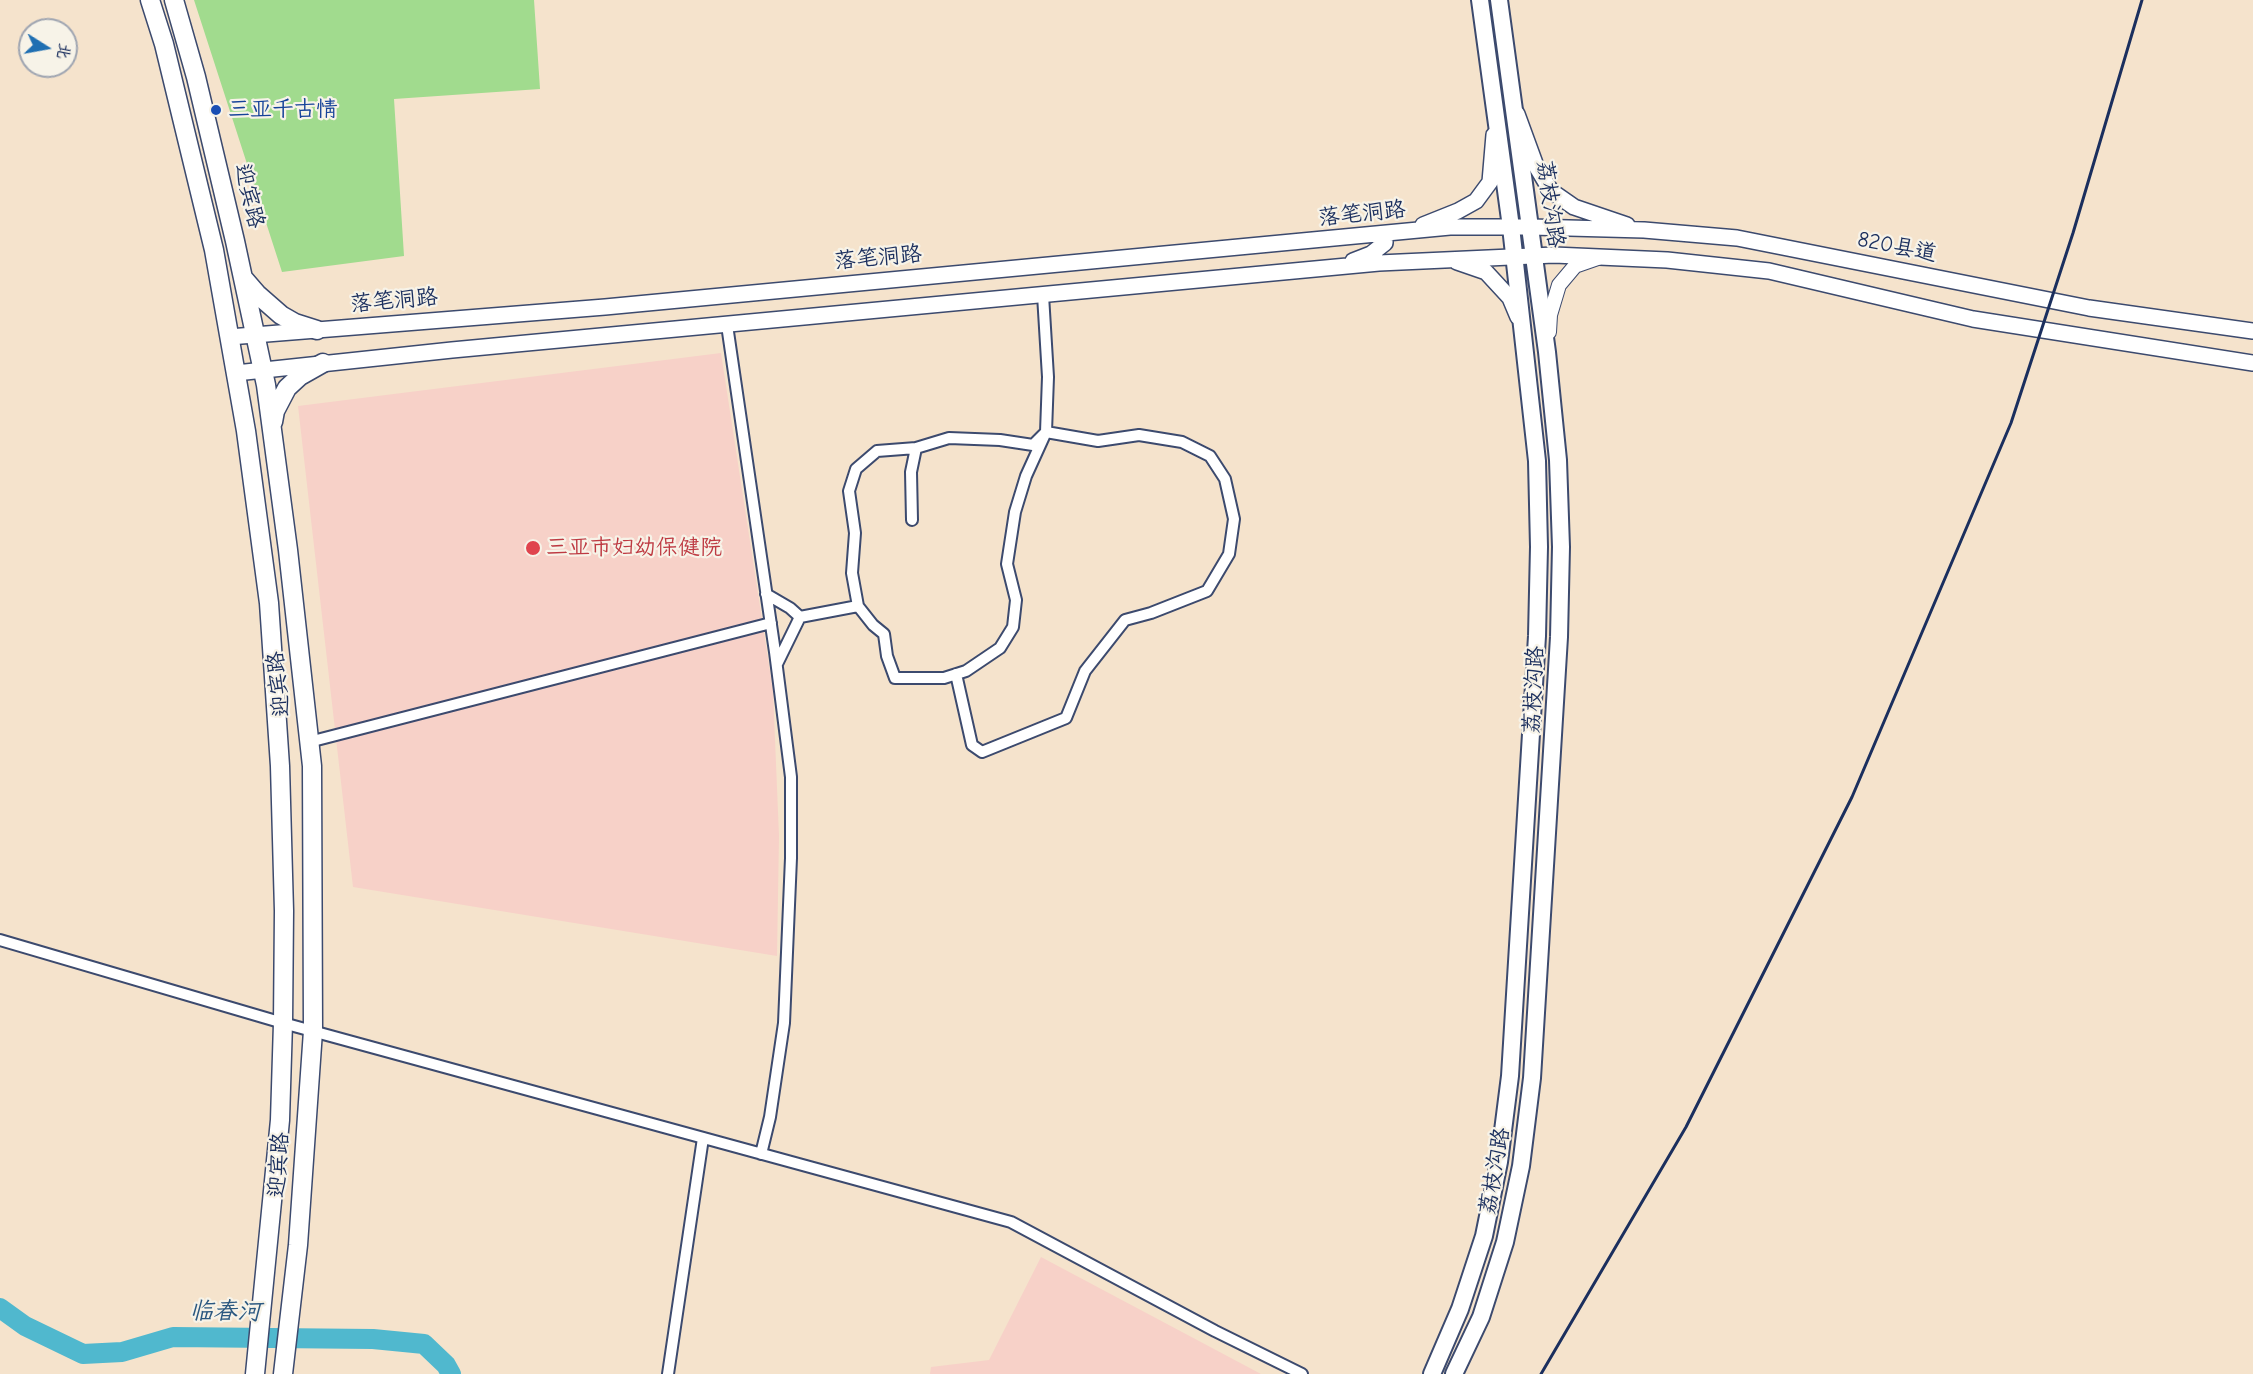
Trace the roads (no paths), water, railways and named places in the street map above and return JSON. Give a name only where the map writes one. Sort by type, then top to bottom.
[{"type":"highway","name":"迎宾路","points":[[150,0],[164,44],[214,250],[246,431],[269,603],[281,788],[284,911],[283,1023],[280,1120],[255,1374]]},
{"type":"highway","name":"迎宾路","points":[[174,0],[196,77],[243,277],[262,370],[288,550],[312,766],[313,1031],[292,1297],[283,1374]]},
{"type":"highway","points":[[243,277],[257,294],[281,315],[295,323],[317,330]]},
{"type":"highway","points":[[271,427],[275,411],[287,388],[300,376],[322,363]]},
{"type":"main road","name":"荔枝沟路","points":[[1432,1374],[1457,1318],[1484,1236],[1499,1162],[1510,1076],[1537,647],[1539,547],[1537,461],[1511,227],[1480,0]]},
{"type":"main road","name":"荔枝沟路","points":[[1454,1374],[1481,1317],[1505,1242],[1521,1166],[1532,1078],[1550,803],[1561,569],[1558,460],[1547,352],[1499,0]]},
{"type":"main road","points":[[1514,108],[1523,125],[1536,166],[1551,191],[1574,207],[1644,230]]},
{"type":"main road","points":[[1406,231],[1458,211],[1476,201],[1490,182],[1495,111]]},
{"type":"main road","name":"落笔洞路","points":[[230,337],[605,307],[1450,227],[1531,227]]},
{"type":"main road","name":"820县道","points":[[1531,227],[1644,230],[1737,238],[2088,308],[2253,331]]},
{"type":"main road","points":[[1332,267],[1355,260],[1382,247],[1386,243],[1384,237],[1375,235]]},
{"type":"main road","points":[[236,373],[1332,267],[1514,255],[1603,256],[1699,262],[1769,271],[1973,319],[2253,363]]},
{"type":"main road","points":[[1427,260],[1459,262],[1486,272],[1510,298],[1523,330]]},
{"type":"street","points":[[1547,352],[1550,315],[1559,285],[1575,266],[1603,256]]},
{"type":"street","points":[[1043,295],[1048,377],[1046,432],[1026,476],[1014,523],[1007,564],[1016,600],[1013,627],[1000,648],[966,671],[944,678],[895,678],[887,656],[884,634],[873,625],[858,606],[852,573],[855,533],[849,491],[856,469],[877,451],[916,448],[949,438],[1000,440],[1033,445],[1046,432]]},
{"type":"street","points":[[727,325],[777,664],[791,777],[784,1023],[770,1117],[761,1154]]},
{"type":"street","points":[[956,674],[972,745],[982,752],[1066,718],[1085,671],[1125,620],[1151,613],[1207,591],[1229,554],[1234,519],[1225,479],[1210,456],[1182,442],[1139,435],[1098,441],[1046,432]]},
{"type":"street","points":[[912,520],[911,472],[916,448]]},
{"type":"street","points":[[766,594],[790,608],[800,617]]},
{"type":"street","points":[[800,617],[858,606]]},
{"type":"street","points":[[777,664],[800,617]]},
{"type":"street","points":[[309,742],[771,623]]},
{"type":"street","points":[[0,940],[283,1023],[1011,1222],[1215,1331],[1302,1374]]},
{"type":"street","points":[[668,1374],[703,1138]]},
{"type":"waterway","name":"临春河","points":[[0,1308],[25,1326],[83,1354],[122,1352],[173,1337],[373,1339],[424,1344],[446,1365],[451,1374]]},
{"type":"railway","points":[[1541,1374],[1686,1127],[1852,797],[2011,423],[2073,233],[2142,0]]},
{"type":"place","name":"三亚千古情","points":[[216,110]]},
{"type":"place","name":"三亚市妇幼保健院","points":[[533,548]]}]
